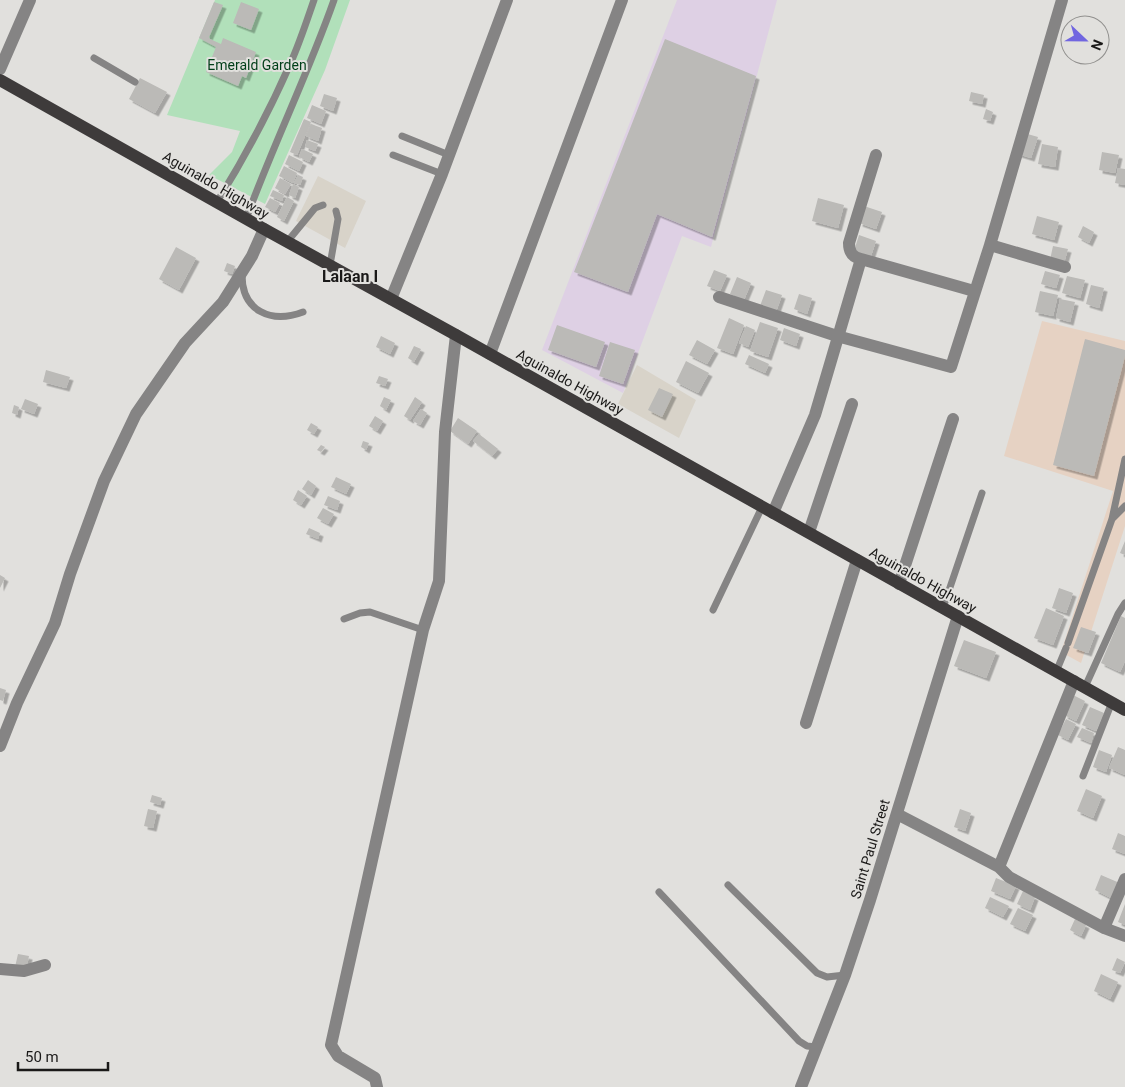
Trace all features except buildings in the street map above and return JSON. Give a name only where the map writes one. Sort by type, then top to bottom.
[{"type":"main road","name":"Aguinaldo Highway","points":[[0,80],[1125,710]]},
{"type":"street","points":[[0,69],[30,0]]},
{"type":"street","points":[[391,299],[450,155],[507,0]]},
{"type":"street","points":[[490,354],[622,0]]},
{"type":"street","points":[[719,298],[837,336],[951,367],[990,245],[1062,0]]},
{"type":"street","points":[[876,154],[849,243],[851,253],[856,258],[974,291]]},
{"type":"street","points":[[0,746],[17,703],[55,623],[70,574],[104,482],[136,414],[185,343],[223,302],[252,256],[264,229]]},
{"type":"street","points":[[990,245],[1065,267]]},
{"type":"street","points":[[767,510],[816,415],[837,336],[861,259]]},
{"type":"street","points":[[377,1087],[375,1078],[338,1056],[331,1045],[423,630],[439,581],[445,432],[456,335]]},
{"type":"street","points":[[810,532],[852,404]]},
{"type":"street","points":[[899,584],[953,419]]},
{"type":"street","points":[[806,723],[857,560]]},
{"type":"street","name":"Saint Paul Street","points":[[801,1087],[845,975],[898,814],[921,732],[958,616]]},
{"type":"street","points":[[999,867],[1080,684]]},
{"type":"street","points":[[898,814],[999,867],[1009,876],[1104,928],[1125,936]]},
{"type":"street","points":[[1104,928],[1125,879]]},
{"type":"street","points":[[0,969],[24,971],[45,966]]},
{"type":"lane","points":[[217,202],[241,163],[273,101],[292,60],[314,0]]},
{"type":"lane","points":[[246,219],[263,172],[316,50],[334,0]]},
{"type":"lane","points":[[94,58],[135,82]]},
{"type":"lane","points":[[402,136],[450,155]]},
{"type":"lane","points":[[393,155],[442,174]]},
{"type":"lane","points":[[287,242],[315,208],[323,205]]},
{"type":"lane","points":[[330,266],[338,218],[336,211]]},
{"type":"lane","points":[[242,272],[244,293],[250,303],[258,310],[279,317],[293,316],[303,312]]},
{"type":"lane","points":[[1056,672],[1112,519],[1125,458]]},
{"type":"lane","points":[[943,608],[982,493]]},
{"type":"lane","points":[[1112,519],[1125,506]]},
{"type":"lane","points":[[713,610],[767,510]]},
{"type":"lane","points":[[1080,684],[1125,604]]},
{"type":"lane","points":[[344,619],[360,613],[370,612],[423,630]]},
{"type":"lane","points":[[1083,776],[1112,702]]},
{"type":"lane","points":[[728,885],[817,973],[827,976],[845,975]]},
{"type":"lane","points":[[659,892],[799,1041],[806,1046],[816,1047]]},
{"type":"shaded area","points":[[677,0],[777,0],[711,247],[682,236],[623,393],[542,350]]},
{"type":"shaded area","points":[[318,176],[366,201],[345,248],[296,221]]},
{"type":"shaded area","points":[[1042,321],[1125,341],[1125,526],[1081,663],[1061,652],[1113,491],[1004,456]]},
{"type":"shaded area","points":[[637,365],[696,400],[679,438],[618,404]]},
{"type":"green space","name":"Emerald Garden","points":[[215,0],[350,0],[325,70],[265,204],[209,175],[232,152],[240,131],[167,115]]},
{"type":"district","name":"Lalaan I","points":[[350,276]]}]
